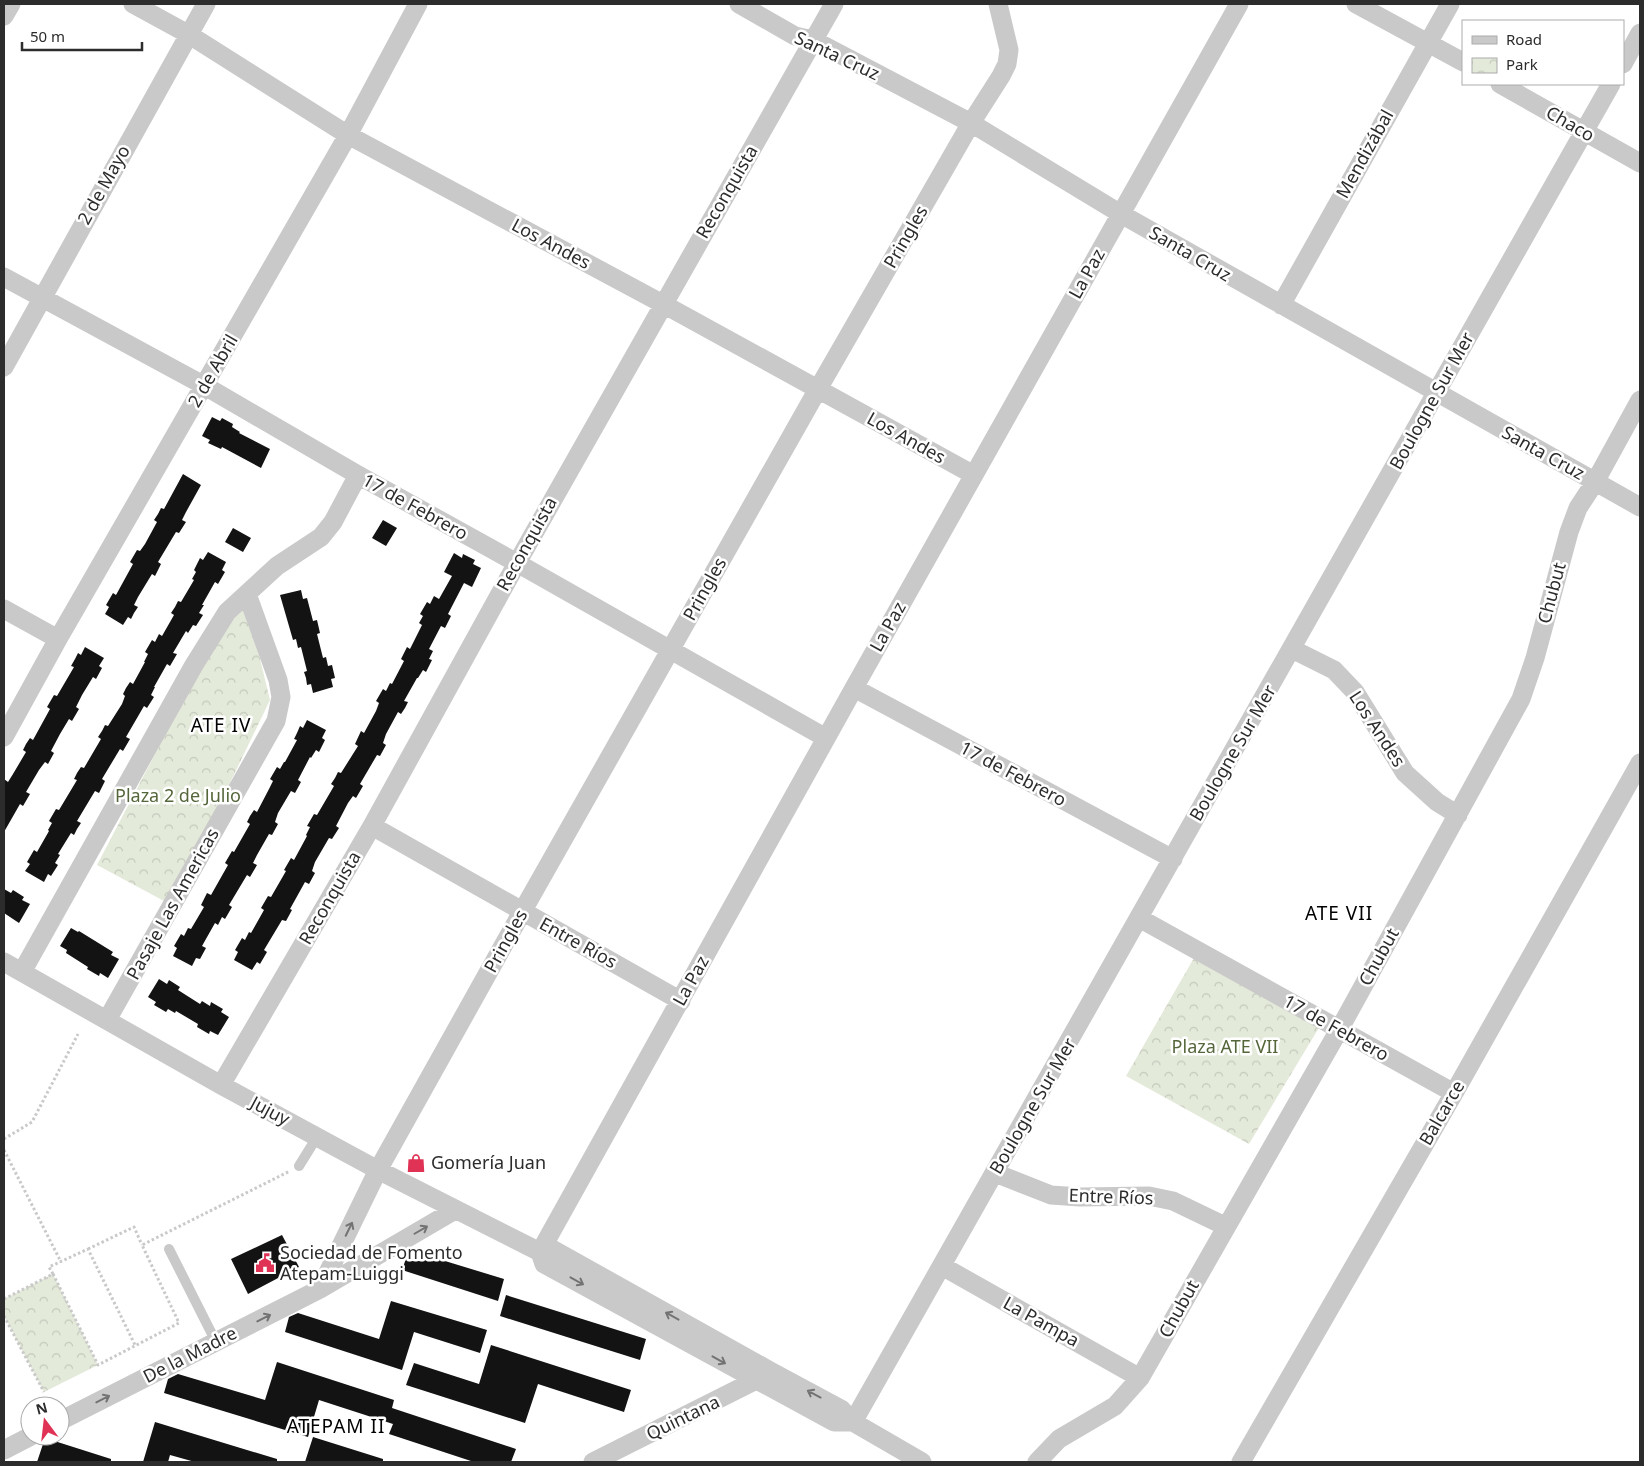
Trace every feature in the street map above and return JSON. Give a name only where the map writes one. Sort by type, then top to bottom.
[{"type":"street","points":[[4,16],[11,4]]},
{"type":"street","name":"Los Andes","points":[[133,4],[188,34],[348,135],[663,304],[974,475]]},
{"type":"street","name":"2 de Mayo","points":[[4,367],[206,4]]},
{"type":"street","name":"2 de Abril","points":[[4,737],[58,639],[348,135],[418,4]]},
{"type":"street","name":"Santa Cruz","points":[[739,4],[795,36],[813,40],[971,123],[1121,214],[1436,394],[1640,507]]},
{"type":"street","name":"Reconquista","points":[[221,1085],[372,826],[516,563],[834,4]]},
{"type":"street","name":"Pringles","points":[[378,1170],[818,389],[971,123],[1008,64],[1008,50],[998,4]]},
{"type":"street","name":"La Paz","points":[[540,1252],[854,688],[1239,4]]},
{"type":"street","points":[[1356,4],[1462,61]]},
{"type":"street","name":"Mendizábal","points":[[1281,305],[1450,4]]},
{"type":"street","points":[[1624,62],[1640,33]]},
{"type":"street","name":"Chaco","points":[[1502,85],[1640,163]]},
{"type":"street","name":"Boulogne Sur Mer","points":[[853,1422],[1610,85]]},
{"type":"street","name":"17 de Febrero","points":[[4,277],[205,386],[358,475],[826,738]]},
{"type":"street","name":"Chubut","points":[[1037,1462],[1059,1439],[1115,1406],[1140,1378],[1339,1030],[1521,699],[1535,658],[1569,532],[1578,508],[1595,482],[1640,400]]},
{"type":"street","points":[[22,972],[194,665],[227,612],[277,566],[321,537],[334,522],[358,475]]},
{"type":"street","name":"Pasaje Las Americas","points":[[108,1020],[276,721],[281,697],[278,680],[247,594]]},
{"type":"street","points":[[4,610],[58,639]]},
{"type":"street","name":"Los Andes","points":[[1292,650],[1334,670],[1356,692],[1405,773],[1437,802],[1458,815]]},
{"type":"street","name":"17 de Febrero","points":[[854,688],[1173,859]]},
{"type":"street","name":"Balcarce","points":[[1241,1462],[1454,1093],[1640,763]]},
{"type":"street","name":"Entre Ríos","points":[[372,826],[680,1001]]},
{"type":"street","name":"17 de Febrero","points":[[1139,918],[1454,1093]]},
{"type":"street","name":"Jujuy","points":[[4,962],[221,1085],[378,1170],[540,1252],[552,1249],[764,1376],[842,1409],[853,1422]]},
{"type":"street","points":[[320,1289],[378,1170]]},
{"type":"street","name":"Entre Ríos","points":[[995,1173],[1051,1195],[1080,1197],[1149,1196],[1173,1201],[1226,1226]]},
{"type":"street","name":"De la Madre","points":[[70,1416],[320,1289],[456,1210]]},
{"type":"street","name":"La Pampa","points":[[942,1266],[1140,1378]]},
{"type":"street","name":"Quintana","points":[[599,1461],[764,1376]]},
{"type":"street","points":[[853,1422],[922,1462]]},
{"type":"street","points":[[4,1450],[20,1442]]},
{"type":"lane","points":[[300,1166],[317,1137]]},
{"type":"lane","points":[[169,1249],[216,1342]]},
{"type":"path","points":[[4,1139],[32,1122],[78,1034]]},
{"type":"path","points":[[4,1150],[61,1262]]},
{"type":"path","points":[[98,1365],[49,1267],[134,1227],[142,1245]]},
{"type":"path","points":[[88,1249],[136,1345]]},
{"type":"path","points":[[4,1299],[53,1274]]},
{"type":"path","points":[[4,1316],[44,1392]]},
{"type":"green space","name":"Plaza 2 de Julio","points":[[243,606],[254,634],[270,700],[214,816],[164,901],[97,865],[226,623]]},
{"type":"green space","name":"Plaza ATE VII","points":[[1198,951],[1323,1021],[1249,1144],[1126,1076]]},
{"type":"green space","points":[[53,1274],[98,1365],[44,1392],[4,1316],[4,1299]]},
{"type":"building","points":[[212,417],[220,421],[222,418],[233,424],[232,427],[239,433],[270,449],[261,468],[222,447],[221,449],[208,443],[210,440],[202,436]]},
{"type":"building","points":[[183,474],[201,485],[182,520],[186,522],[179,533],[176,532],[158,562],[161,564],[155,576],[152,574],[138,597],[134,605],[138,607],[131,619],[128,617],[123,625],[105,614],[109,607],[106,605],[113,593],[116,595],[133,564],[130,562],[137,550],[140,551],[145,544],[157,522],[154,520],[161,508],[164,509]]},
{"type":"building","points":[[383,520],[397,528],[386,546],[372,538]]},
{"type":"building","points":[[233,528],[251,538],[243,552],[225,542]]},
{"type":"building","points":[[208,552],[226,562],[222,570],[225,572],[218,584],[215,582],[202,605],[204,605],[199,613],[203,615],[196,626],[193,625],[188,633],[186,631],[173,653],[177,654],[170,666],[167,664],[154,687],[151,695],[154,697],[147,708],[144,706],[126,737],[130,739],[123,751],[120,749],[102,779],[105,781],[99,793],[95,791],[77,821],[81,823],[74,835],[71,833],[58,854],[60,855],[55,863],[58,865],[51,876],[48,874],[44,882],[25,871],[30,864],[27,862],[34,850],[37,852],[49,831],[52,823],[49,821],[56,809],[59,810],[77,780],[74,779],[77,773],[81,767],[84,768],[101,739],[98,737],[105,725],[108,726],[122,704],[125,696],[123,694],[130,682],[133,684],[145,662],[148,654],[145,652],[152,640],[155,642],[159,634],[162,636],[174,615],[171,613],[178,601],[181,602],[194,580],[192,579],[196,572],[194,570],[200,558],[203,560]]},
{"type":"building","points":[[454,553],[462,558],[463,554],[475,560],[473,564],[481,568],[472,587],[464,583],[448,614],[451,616],[445,628],[441,626],[429,649],[433,651],[429,659],[432,660],[426,672],[423,670],[417,678],[404,701],[408,702],[405,708],[401,714],[398,712],[386,734],[383,743],[386,745],[380,756],[377,755],[360,784],[363,786],[356,798],[353,796],[348,803],[336,826],[339,828],[332,839],[329,838],[315,862],[312,871],[315,873],[309,884],[305,882],[290,909],[292,910],[286,921],[282,920],[264,950],[267,952],[260,964],[257,962],[252,970],[234,960],[238,952],[235,950],[242,938],[245,940],[249,932],[251,933],[264,910],[261,908],[268,896],[271,897],[291,858],[294,860],[307,836],[310,827],[307,826],[314,814],[317,815],[334,786],[331,784],[338,772],[341,773],[358,746],[355,744],[361,731],[364,733],[376,711],[379,703],[376,701],[383,689],[386,691],[390,683],[392,684],[404,661],[401,659],[407,647],[410,649],[422,625],[419,623],[423,616],[420,614],[427,602],[430,604],[434,596],[439,599],[452,576],[444,572]]},
{"type":"building","points":[[301,590],[303,599],[307,598],[313,621],[317,620],[320,633],[317,634],[323,658],[326,657],[328,666],[332,665],[335,678],[331,679],[333,687],[313,693],[311,684],[307,685],[304,672],[307,671],[301,647],[298,648],[296,639],[293,640],[280,595]]},
{"type":"building","points":[[85,647],[104,658],[99,666],[102,668],[96,679],[93,677],[82,695],[76,707],[79,709],[72,721],[69,719],[60,734],[51,751],[54,753],[48,764],[45,762],[39,770],[26,792],[30,794],[23,806],[20,804],[4,832],[4,779],[8,782],[13,774],[26,752],[23,750],[26,744],[30,738],[33,740],[50,709],[47,707],[54,695],[57,696],[74,667],[71,666],[78,653],[81,655]]},
{"type":"building","points":[[307,720],[326,730],[322,738],[325,740],[319,752],[316,750],[310,757],[298,780],[301,782],[295,793],[291,791],[278,813],[275,822],[278,824],[272,835],[269,834],[257,855],[253,863],[257,865],[250,877],[247,875],[229,905],[232,907],[225,919],[222,917],[218,925],[215,923],[202,946],[206,948],[200,959],[196,958],[192,966],[173,956],[177,948],[174,946],[181,934],[184,936],[188,928],[191,929],[204,907],[201,905],[207,893],[211,895],[228,865],[225,863],[232,851],[234,852],[250,824],[247,822],[250,816],[254,810],[257,812],[269,789],[273,781],[270,779],[277,767],[280,769],[285,762],[297,740],[294,739],[300,726],[303,728]]},
{"type":"building","points":[[4,889],[11,893],[13,890],[24,897],[22,900],[30,904],[19,923],[4,913]]},
{"type":"building","points":[[71,928],[113,952],[111,955],[119,959],[108,978],[100,973],[99,976],[87,969],[88,967],[66,953],[67,950],[60,946]]},
{"type":"building","points":[[159,979],[167,984],[169,980],[180,987],[178,990],[200,1004],[202,1001],[210,1006],[211,1002],[223,1009],[221,1012],[229,1017],[218,1035],[210,1031],[209,1034],[197,1027],[198,1024],[176,1011],[175,1013],[168,1009],[166,1012],[154,1005],[156,1002],[148,997]]},
{"type":"building","name":"Sociedad de Fomento Atepam-Luiggi","points":[[282,1235],[299,1267],[248,1294],[231,1259]]},
{"type":"building","points":[[409,1250],[504,1279],[498,1301],[402,1270]]},
{"type":"building","points":[[506,1295],[646,1339],[640,1360],[500,1316]]},
{"type":"building","points":[[391,1301],[487,1330],[480,1353],[414,1332],[402,1370],[285,1332],[289,1317],[298,1313],[379,1339]]},
{"type":"building","points":[[491,1345],[631,1390],[624,1412],[538,1384],[525,1423],[406,1385],[414,1363],[479,1384]]},
{"type":"building","points":[[277,1362],[394,1400],[392,1408],[516,1449],[511,1462],[474,1462],[389,1434],[393,1424],[319,1400],[308,1437],[164,1393],[168,1379],[178,1374],[265,1400]]},
{"type":"building","points":[[155,1422],[277,1459],[277,1462],[195,1462],[170,1455],[168,1462],[143,1462]]},
{"type":"building","points":[[313,1437],[383,1459],[383,1462],[305,1462]]},
{"type":"building","points":[[42,1446],[70,1446],[111,1459],[111,1462],[37,1462]]},
{"type":"place","name":"Gomería Juan","points":[[416,1163]]},
{"type":"place","name":"Sociedad de Fomento Atepam-Luiggi","points":[[265,1263]]},
{"type":"district","name":"ATE IV","points":[[221,725]]},
{"type":"district","name":"ATE VII","points":[[1339,913]]},
{"type":"district","name":"ATEPAM II","points":[[336,1426]]}]
